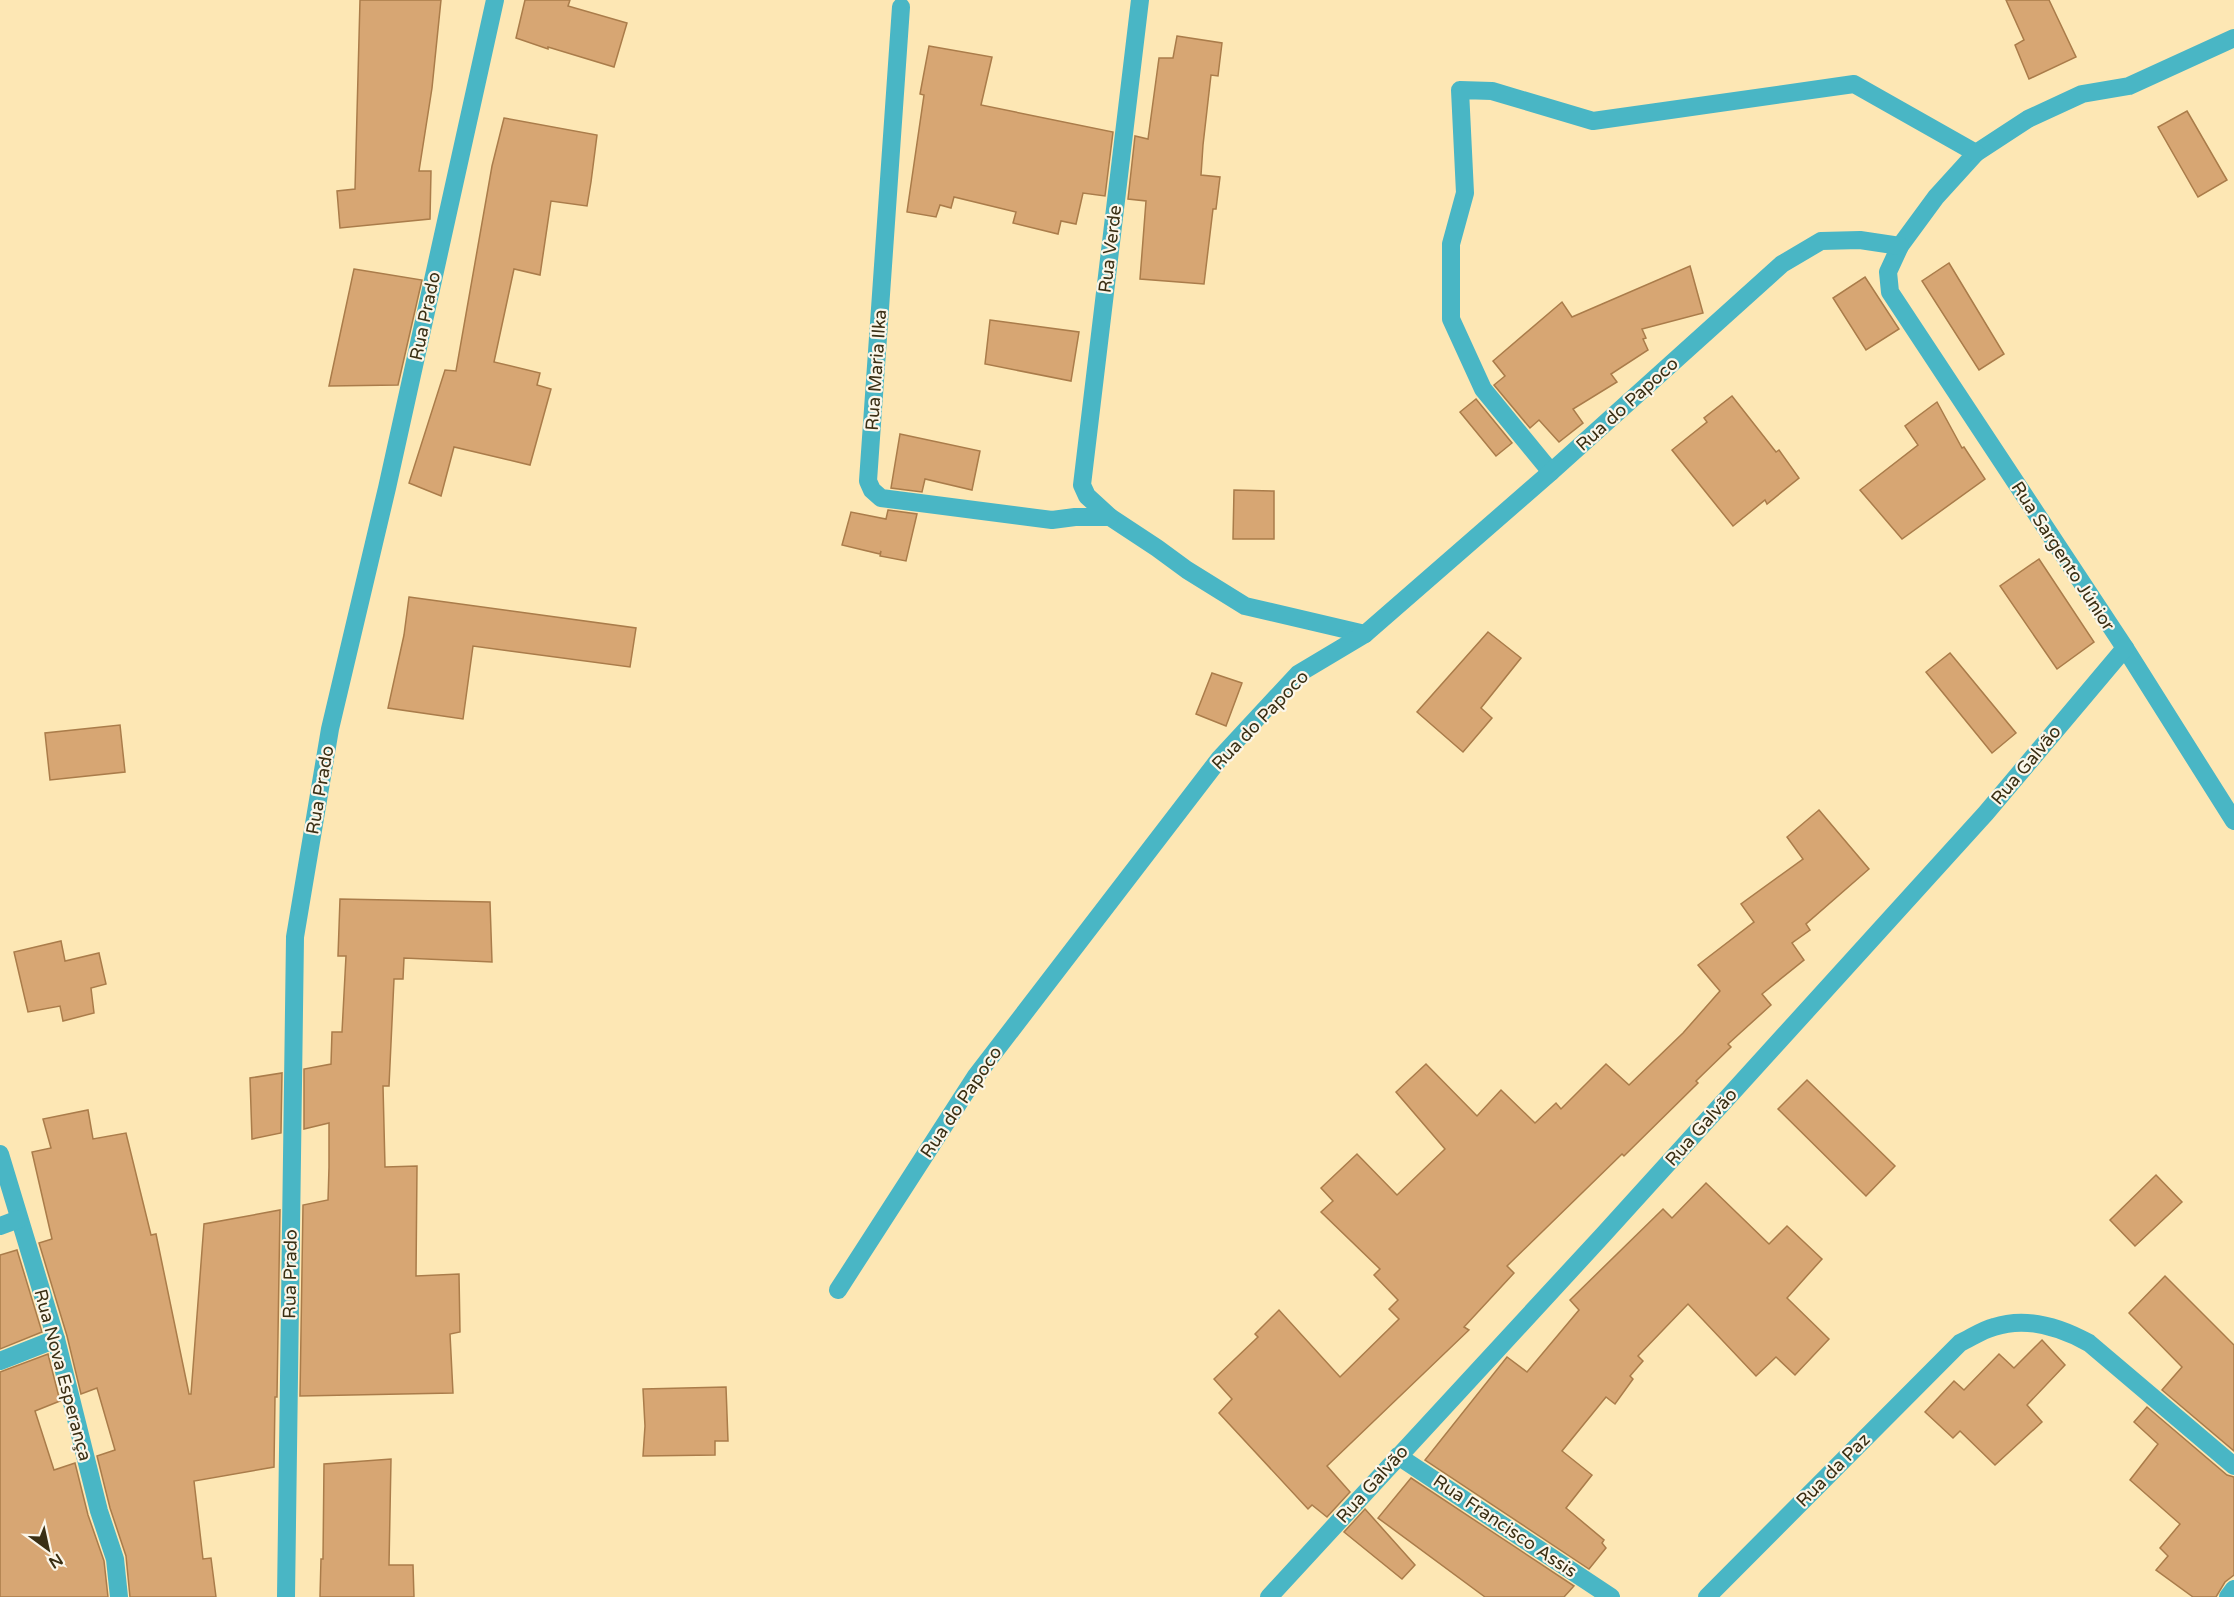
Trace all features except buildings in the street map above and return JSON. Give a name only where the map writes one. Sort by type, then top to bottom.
[{"type":"street","name":"Rua Prado","points":[[285,1597],[295,937],[330,729],[387,488],[495,0]]},
{"type":"street","name":"Rua Verde","points":[[1110,517],[1087,496],[1082,485],[1082,475],[1140,0]]},
{"type":"street","name":"Rua Maria Ilka","points":[[902,7],[868,481],[872,490],[881,498],[1052,520],[1075,517],[1110,517]]},
{"type":"street","points":[[1900,246],[1936,197],[1976,153],[2028,119],[2082,94],[2130,86],[2234,38]]},
{"type":"street","points":[[1551,472],[1483,389],[1451,319],[1451,244],[1465,193],[1460,90],[1492,91],[1593,121],[1854,84],[1976,153]]},
{"type":"street","name":"Rua do Papoco","points":[[838,1290],[976,1076],[1220,758],[1298,675],[1365,634],[1551,472],[1782,264],[1821,241],[1860,240],[1900,246]]},
{"type":"street","name":"Rua Sargento Júnior","points":[[1900,246],[1888,272],[1890,292],[2125,648],[2234,821]]},
{"type":"street","points":[[1110,517],[1186,570],[1245,606],[1365,634]]},
{"type":"street","name":"Rua Galvão","points":[[1269,1597],[1611,1226],[1986,813],[2125,648]]},
{"type":"street","name":"Rua Nova Esperança","points":[[0,1154],[56,1339],[99,1512],[115,1559],[119,1597]]},
{"type":"street","points":[[0,1226],[19,1219]]},
{"type":"street","name":"Rua da Paz","points":[[1707,1597],[1960,1343],[1992,1327],[2016,1322],[2062,1329],[2089,1343],[2234,1466]]},
{"type":"street","points":[[0,1361],[56,1339]]},
{"type":"street","name":"Rua Francisco Assis","points":[[1398,1456],[1611,1597]]},
{"type":"street","points":[[2228,1597],[2234,1589]]}]
